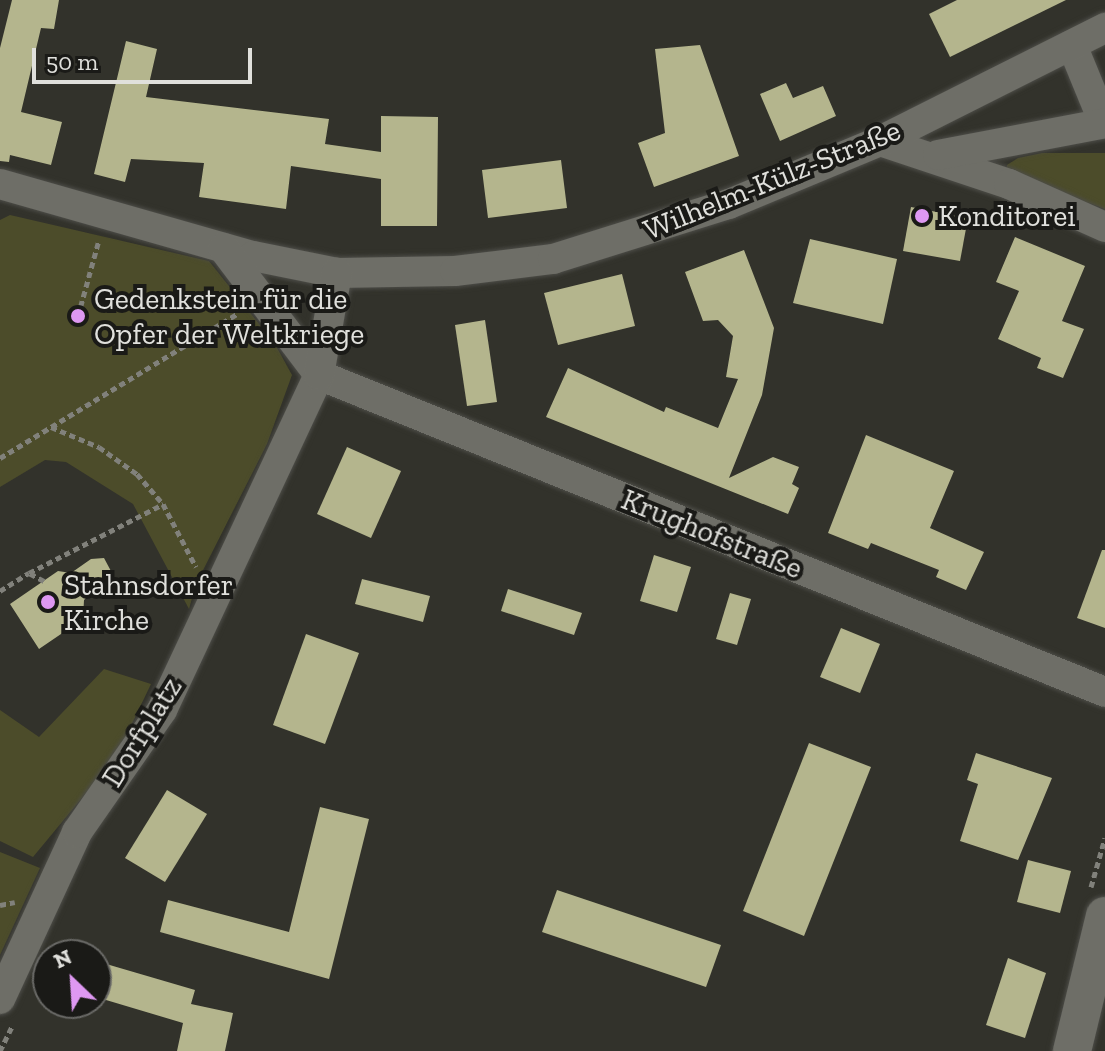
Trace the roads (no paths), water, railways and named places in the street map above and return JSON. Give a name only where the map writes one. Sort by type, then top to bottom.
[{"type":"street","name":"Wilhelm-Külz-Straße","points":[[0,184],[223,248],[337,273],[455,271],[553,259],[729,204],[880,141],[1105,28]]},
{"type":"street","points":[[1072,45],[1104,123]]},
{"type":"street","name":"Wilhelm-Külz-Straße","points":[[932,156],[1104,123]]},
{"type":"street","points":[[880,141],[932,156]]},
{"type":"street","name":"Wilhelm-Külz-Straße","points":[[932,156],[1105,227]]},
{"type":"street","points":[[0,205],[34,193]]},
{"type":"street","points":[[223,248],[319,375]]},
{"type":"street","name":"Dorfplatz","points":[[0,999],[77,832],[162,710],[319,375],[337,273]]},
{"type":"street","name":"Krughofstraße","points":[[319,375],[1105,692]]},
{"type":"street","points":[[1072,1051],[1099,957],[1105,916]]},
{"type":"place","name":"Konditorei","points":[[922,216]]},
{"type":"place","name":"Gedenkstein für die Opfer der Weltkriege","points":[[78,316]]},
{"type":"place","name":"Stahnsdorfer Kirche","points":[[48,602]]}]
